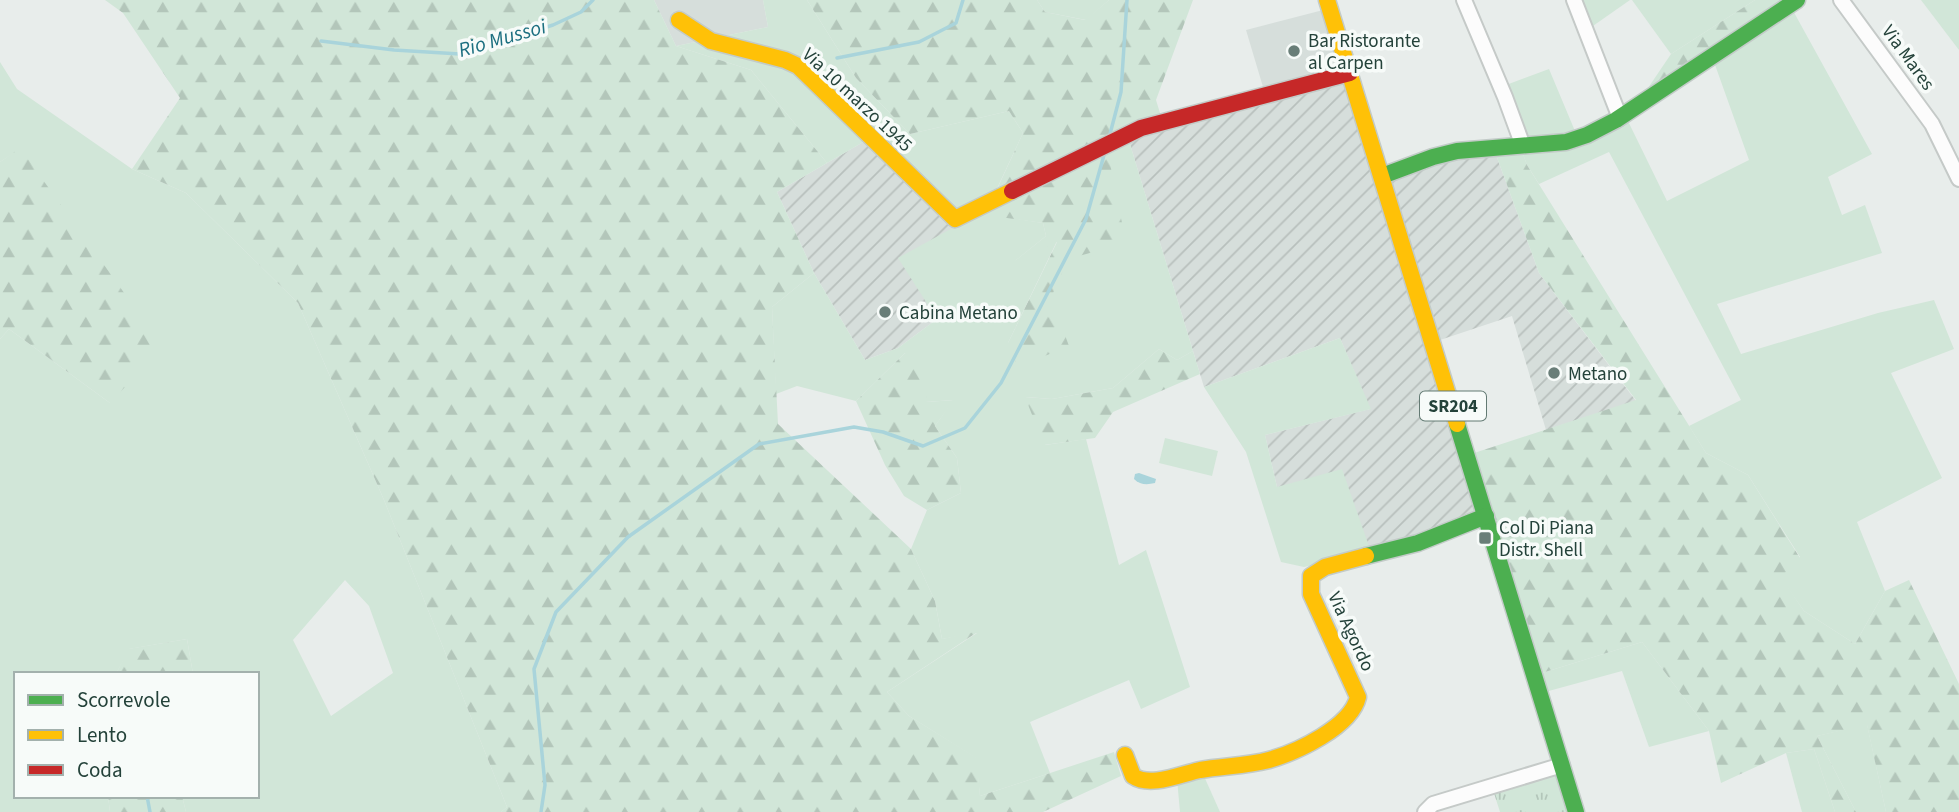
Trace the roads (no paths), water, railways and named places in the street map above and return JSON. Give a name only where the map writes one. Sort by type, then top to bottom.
[{"type":"street","name":"SR204","points":[[1327,0],[1576,812]]},
{"type":"street","points":[[1464,0],[1523,146]]},
{"type":"street","points":[[1574,0],[1620,118]]},
{"type":"street","points":[[1382,176],[1457,151],[1566,142],[1587,135],[1620,118],[1797,0]]},
{"type":"street","name":"Via Mares","points":[[1841,0],[1932,124],[1959,178]]},
{"type":"street","name":"Via 10 marzo 1945","points":[[679,20],[711,41],[785,60],[798,66],[955,219],[1141,128],[1350,72]]},
{"type":"street","name":"Via Agordo","points":[[1125,755],[1131,775],[1146,782],[1268,760],[1287,754],[1337,726],[1355,711],[1359,702],[1311,594],[1311,576],[1325,567],[1418,542],[1486,516]]},
{"type":"street","points":[[1424,812],[1433,804],[1562,765]]},
{"type":"water","points":[[1135,474],[1156,479],[1155,483],[1144,484],[1136,481]]},
{"type":"waterway","name":"Rio Mussoi","points":[[321,41],[394,50],[460,54],[553,25],[581,12],[593,0]]},
{"type":"waterway","points":[[837,58],[919,42],[956,23],[963,0]]},
{"type":"waterway","points":[[1110,134],[1121,92],[1127,0]]},
{"type":"waterway","points":[[541,812],[545,785],[534,669],[556,612],[628,537],[759,444],[854,427],[883,432],[923,446],[965,428],[1001,383],[1086,219],[1104,155]]},
{"type":"waterway","points":[[147,798],[150,812]]},
{"type":"place","name":"Bar Ristorante al Carpen","points":[[1294,51]]},
{"type":"place","name":"Cabina Metano","points":[[885,312]]},
{"type":"place","name":"Metano","points":[[1554,373]]},
{"type":"place","name":"Col Di Piana Distr. Shell","points":[[1485,538]]}]
